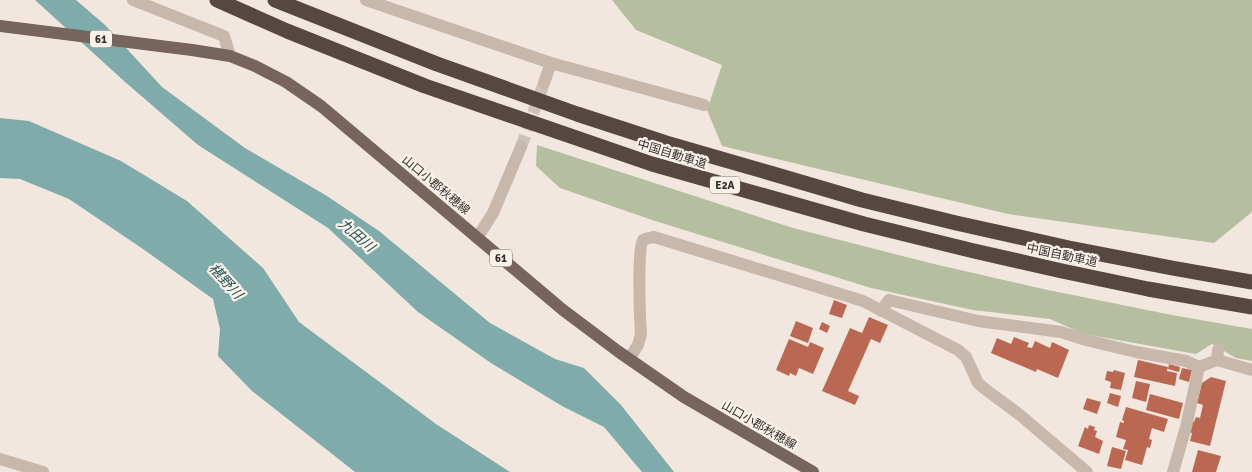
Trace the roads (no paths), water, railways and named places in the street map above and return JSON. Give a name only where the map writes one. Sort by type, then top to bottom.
[{"type":"highway","name":"中国自動車道","points":[[216,0],[296,35],[426,86],[652,164],[864,224],[974,251],[1138,287],[1252,307]]},
{"type":"highway","name":"中国自動車道","points":[[275,0],[437,64],[577,114],[666,143],[862,200],[1069,248],[1252,282]]},
{"type":"main road","name":"山口小郡秋穂線","points":[[5,27],[230,56],[286,82],[321,106],[563,310],[629,359],[684,397],[813,472]]},
{"type":"street","points":[[133,0],[224,36],[230,56]]},
{"type":"street","points":[[366,0],[551,63],[704,105]]},
{"type":"street","points":[[544,83],[551,63]]},
{"type":"street","points":[[477,238],[493,214],[521,147]]},
{"type":"street","points":[[629,359],[638,345],[640,334],[639,262],[641,242],[644,239],[654,237],[863,301],[958,350],[966,357],[978,383],[1020,415],[1087,472]]},
{"type":"street","points":[[882,311],[889,300],[978,321],[1061,332],[1136,352],[1186,361],[1199,367]]},
{"type":"street","points":[[1173,472],[1186,427],[1199,367],[1217,355],[1252,370]]},
{"type":"street","points":[[0,459],[43,472]]},
{"type":"water","name":"九田川","points":[[35,0],[76,0],[105,25],[162,87],[245,148],[327,196],[379,231],[490,323],[555,359],[584,368],[621,405],[674,472],[642,472],[604,427],[562,406],[491,363],[418,312],[328,228],[198,145]]},
{"type":"water","name":"椹野川","points":[[0,118],[29,121],[121,161],[187,201],[263,268],[299,322],[436,424],[510,472],[355,472],[252,391],[218,356],[220,329],[213,299],[69,199],[20,179],[0,178]]},
{"type":"tunnel","points":[[521,147],[544,83]]}]
